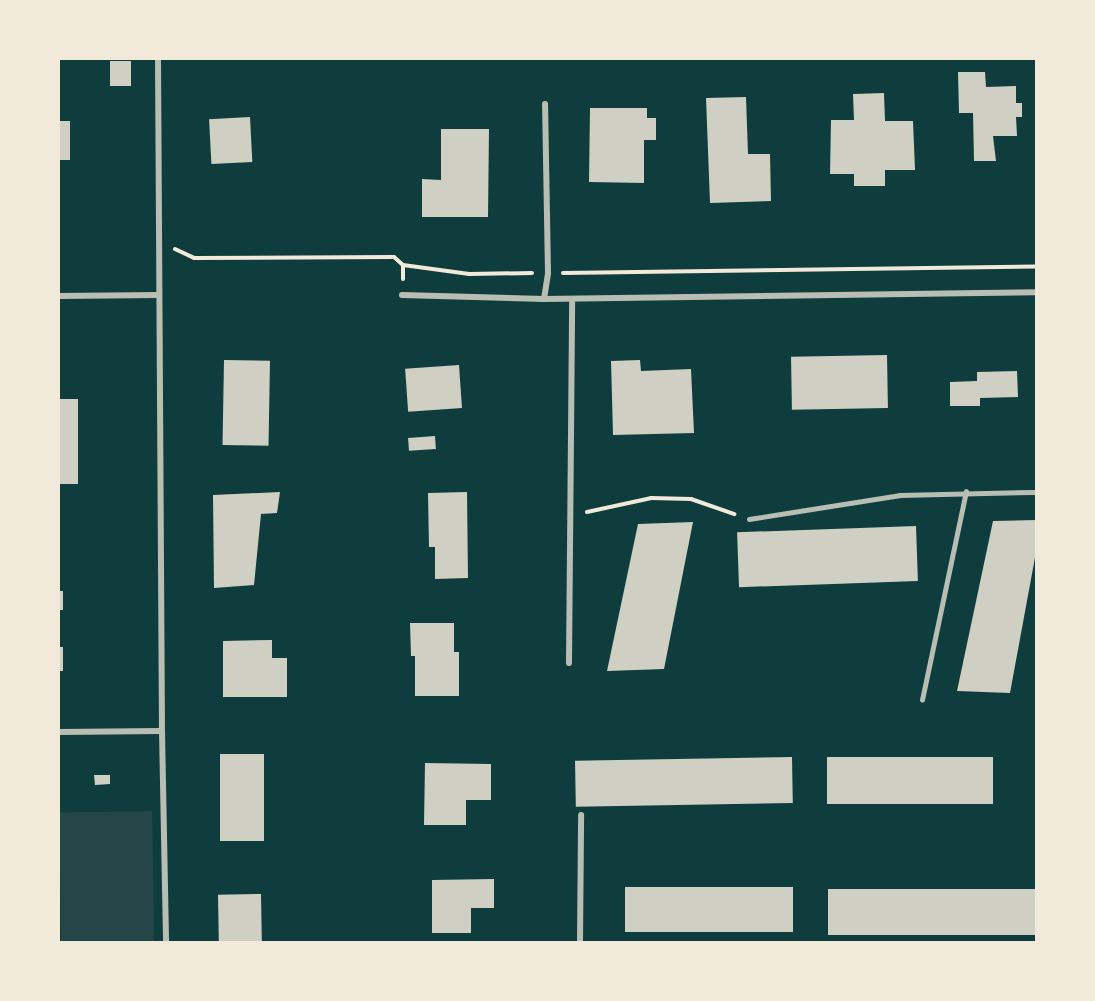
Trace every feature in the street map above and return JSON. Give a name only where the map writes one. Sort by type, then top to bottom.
[{"type":"street","points":[[158,58],[162,731],[166,942]]},
{"type":"street","points":[[544,299],[548,273],[545,104]]},
{"type":"street","points":[[402,295],[572,299],[1036,292]]},
{"type":"street","points":[[58,296],[159,295]]},
{"type":"street","points":[[569,663],[572,299]]},
{"type":"street","points":[[58,732],[162,731]]},
{"type":"street","points":[[580,942],[581,815]]},
{"type":"lane","points":[[922,700],[966,492]]},
{"type":"lane","points":[[749,519],[900,495],[1036,492]]},
{"type":"path","points":[[158,240],[194,258],[394,257],[403,265],[470,274],[1036,266]]},
{"type":"path","points":[[402,295],[403,265]]},
{"type":"path","points":[[569,517],[651,498],[691,499],[749,519]]},
{"type":"shaded area","points":[[152,811],[154,942],[61,942],[59,813]]},
{"type":"building","points":[[110,61],[131,61],[131,86],[110,86]]},
{"type":"building","points":[[958,72],[985,72],[986,87],[1016,86],[1016,103],[1022,103],[1022,117],[1016,117],[1017,136],[993,136],[996,161],[974,161],[973,113],[959,113]]},
{"type":"building","points":[[884,93],[885,121],[913,121],[915,170],[885,170],[885,186],[854,186],[854,174],[830,174],[831,120],[854,120],[853,94]]},
{"type":"building","points":[[746,97],[748,154],[770,154],[771,201],[710,203],[706,98]]},
{"type":"building","points":[[590,108],[647,108],[647,118],[656,118],[656,140],[644,140],[644,183],[589,182]]},
{"type":"building","points":[[250,117],[252,162],[211,164],[209,119]]},
{"type":"building","points":[[58,121],[70,121],[70,160],[58,160]]},
{"type":"building","points":[[441,129],[489,129],[488,217],[422,217],[422,179],[441,180]]},
{"type":"building","points":[[887,355],[888,408],[792,410],[791,357]]},
{"type":"building","points":[[224,360],[270,361],[269,446],[223,445]]},
{"type":"building","points":[[640,360],[641,371],[691,369],[694,433],[613,435],[611,361]]},
{"type":"building","points":[[459,365],[462,408],[408,412],[405,369]]},
{"type":"building","points":[[1017,371],[1018,397],[980,398],[980,406],[950,406],[950,382],[977,381],[977,372]]},
{"type":"building","points":[[58,399],[78,399],[78,484],[58,484]]},
{"type":"building","points":[[435,436],[436,449],[409,451],[408,438]]},
{"type":"building","points":[[280,492],[277,513],[261,514],[254,585],[214,588],[213,495]]},
{"type":"building","points":[[467,492],[468,578],[435,579],[435,547],[429,547],[428,493]]},
{"type":"building","points":[[1036,520],[1036,552],[1010,693],[957,691],[993,521]]},
{"type":"building","points":[[693,522],[664,669],[607,671],[638,524]]},
{"type":"building","points":[[916,526],[918,581],[739,587],[737,532]]},
{"type":"building","points":[[58,591],[63,591],[63,610],[58,610]]},
{"type":"building","points":[[410,623],[454,623],[454,652],[459,652],[459,696],[415,696],[415,656],[411,656]]},
{"type":"building","points":[[272,640],[272,658],[287,658],[287,697],[223,697],[223,641]]},
{"type":"building","points":[[58,647],[63,647],[63,671],[58,671]]},
{"type":"building","points":[[220,754],[264,754],[264,841],[220,841]]},
{"type":"building","points":[[792,757],[793,803],[576,807],[575,761]]},
{"type":"building","points":[[827,757],[993,757],[993,804],[827,804]]},
{"type":"building","points":[[425,763],[491,764],[491,800],[466,800],[466,825],[424,825]]},
{"type":"building","points":[[94,775],[110,775],[110,784],[95,785]]},
{"type":"building","points":[[494,879],[494,908],[471,908],[471,933],[432,933],[432,880]]},
{"type":"building","points":[[625,887],[793,887],[793,932],[625,932]]},
{"type":"building","points":[[828,889],[1036,889],[1036,935],[828,935]]},
{"type":"building","points":[[261,894],[262,942],[219,942],[218,895]]}]
